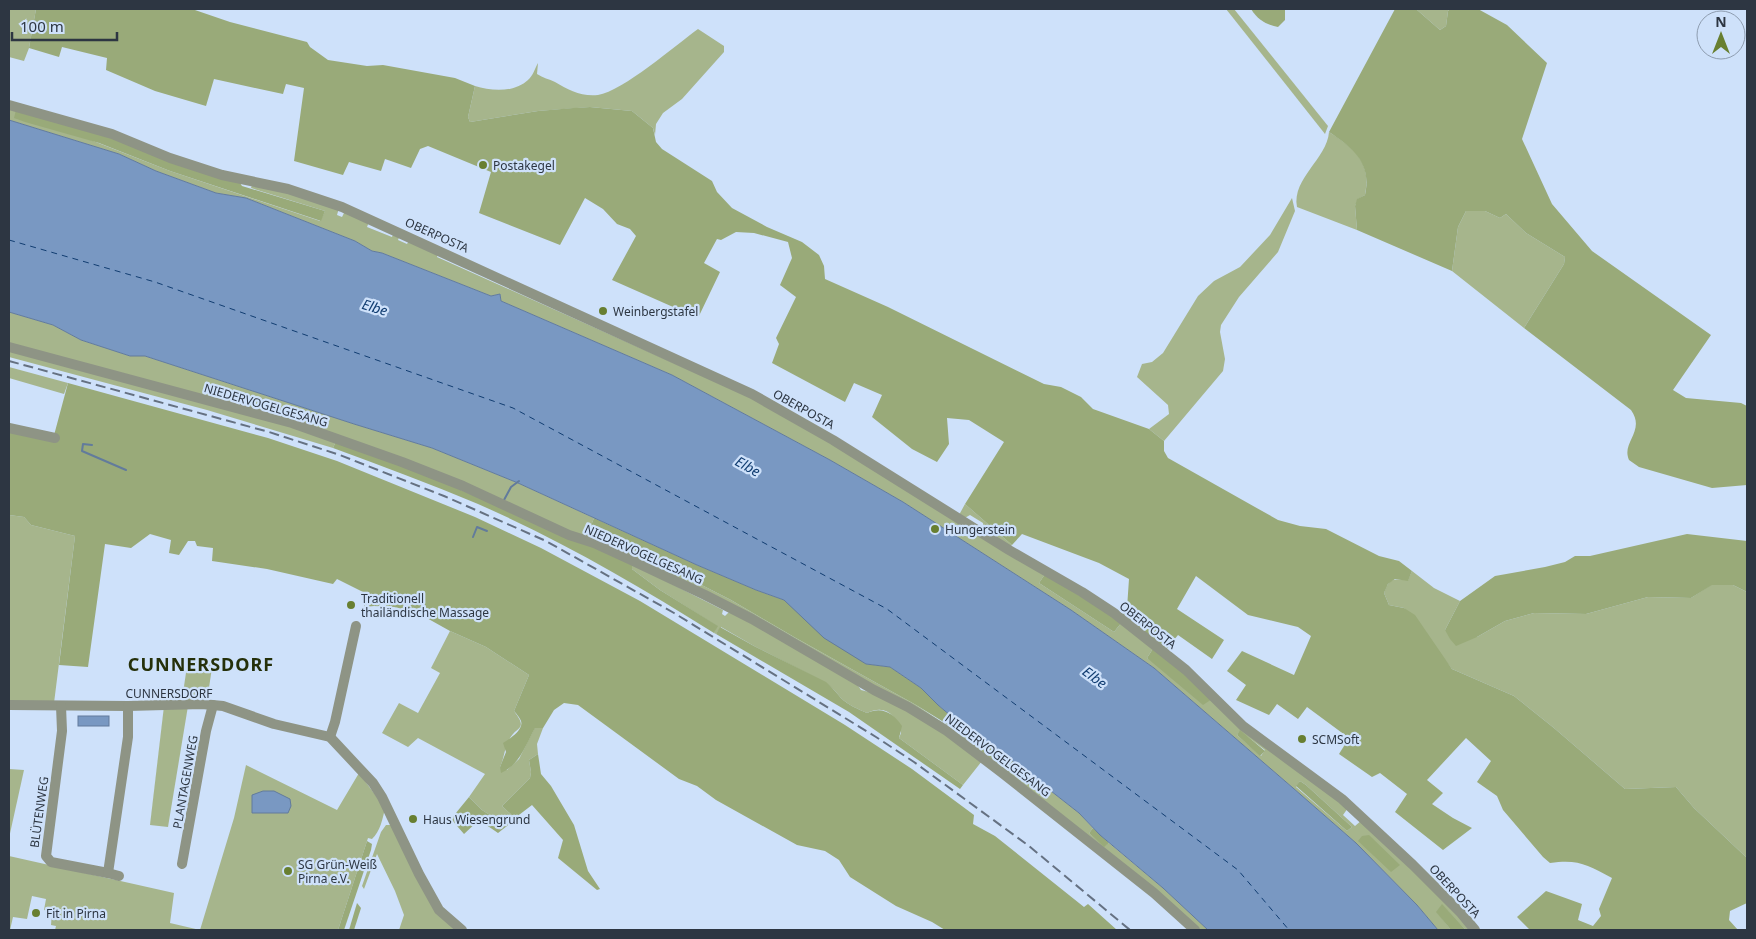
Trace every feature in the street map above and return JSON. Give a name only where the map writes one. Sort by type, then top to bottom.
[{"type":"street","name":"OBERPOSTA","points":[[9,105],[112,134],[170,158],[222,175],[296,191],[342,207],[752,394],[833,440],[1008,550],[1082,592],[1114,613],[1186,670],[1243,726],[1342,799],[1413,865],[1475,930]]},
{"type":"street","name":"NIEDERVOGELGESANG","points":[[9,347],[292,424],[402,462],[463,486],[569,535],[620,555],[705,595],[928,718],[1001,772],[1154,893],[1195,930]]},
{"type":"street","points":[[9,428],[55,438]]},
{"type":"street","points":[[356,626],[330,737],[373,783],[382,797],[419,874],[440,910],[462,930]]},
{"type":"street","name":"CUNNERSDORF","points":[[9,705],[213,705],[236,710],[274,724],[330,737]]},
{"type":"street","name":"PLANTAGENWEG","points":[[182,864],[206,731],[213,705]]},
{"type":"street","name":"BLÜTENWEG","points":[[61,706],[62,731],[46,856],[51,862],[120,876]]},
{"type":"street","points":[[108,873],[128,737],[128,706]]},
{"type":"green space","points":[[9,9],[36,9],[29,48],[24,61],[9,57]]},
{"type":"green space","points":[[36,9],[192,9],[230,22],[307,42],[310,47],[328,60],[367,66],[383,65],[455,78],[475,86],[468,117],[470,122],[538,111],[573,108],[590,107],[632,111],[653,128],[656,142],[662,149],[712,181],[717,192],[732,208],[767,227],[802,242],[819,255],[824,266],[825,279],[888,307],[1044,384],[1061,387],[1081,397],[1093,409],[1149,429],[1164,441],[1164,451],[1168,458],[1278,520],[1300,526],[1326,529],[1379,556],[1399,561],[1412,571],[1408,581],[1395,579],[1388,584],[1384,593],[1389,605],[1404,608],[1415,615],[1452,669],[1514,696],[1625,789],[1676,787],[1694,808],[1747,858],[1747,903],[1730,911],[1729,920],[1738,930],[1530,930],[1517,917],[1546,891],[1582,904],[1578,920],[1593,926],[1601,916],[1599,909],[1612,878],[1582,864],[1568,862],[1550,863],[1543,857],[1503,810],[1497,796],[1477,782],[1491,761],[1466,738],[1427,780],[1443,793],[1432,804],[1472,828],[1443,850],[1395,812],[1407,794],[1380,773],[1372,777],[1339,754],[1349,738],[1307,707],[1298,719],[1277,704],[1269,715],[1236,700],[1246,685],[1227,671],[1242,651],[1294,675],[1311,636],[1298,627],[1248,615],[1196,576],[1177,609],[1224,640],[1212,659],[1178,635],[1165,651],[1122,616],[1127,608],[1129,579],[1099,563],[1022,534],[1012,545],[965,504],[1004,442],[969,420],[947,418],[949,444],[937,462],[912,449],[872,417],[882,395],[854,383],[845,402],[772,363],[779,344],[776,338],[796,297],[780,285],[792,258],[788,242],[754,233],[736,232],[721,240],[717,239],[704,263],[720,272],[698,318],[612,280],[636,236],[630,229],[617,224],[603,209],[585,198],[560,245],[479,213],[491,172],[428,146],[420,149],[411,168],[385,159],[381,171],[349,162],[343,175],[294,161],[304,88],[286,84],[283,94],[214,79],[206,106],[155,91],[106,70],[107,58],[62,47],[59,57],[29,48]]},
{"type":"green space","points":[[1226,9],[1234,9],[1328,126],[1325,134]]},
{"type":"green space","points":[[1251,9],[1285,9],[1285,20],[1278,27],[1273,26],[1259,19]]},
{"type":"green space","points":[[1395,9],[1416,9],[1440,30],[1446,26],[1450,9],[1478,9],[1507,25],[1547,63],[1522,139],[1552,204],[1592,251],[1711,335],[1673,390],[1686,398],[1741,403],[1747,406],[1747,485],[1712,488],[1639,467],[1629,460],[1628,448],[1636,424],[1631,410],[1524,328],[1564,264],[1565,257],[1526,233],[1506,214],[1500,218],[1485,211],[1466,211],[1458,227],[1452,271],[1357,230],[1355,206],[1357,199],[1365,195],[1366,174],[1363,165],[1353,151],[1329,132]]},
{"type":"green space","points":[[1416,9],[1450,9],[1446,26],[1440,30]]},
{"type":"green space","points":[[698,29],[724,46],[724,52],[682,99],[663,113],[656,124],[655,135],[653,128],[632,111],[590,107],[538,111],[470,122],[468,117],[475,86],[495,90],[516,87],[530,78],[538,63],[537,74],[570,90],[592,95],[609,92],[635,77]]},
{"type":"green space","points":[[9,108],[170,171],[320,221],[325,211],[251,188],[252,185],[288,192],[339,208],[337,215],[342,217],[345,211],[369,222],[367,227],[392,237],[394,232],[400,235],[398,240],[407,244],[410,239],[439,251],[437,257],[774,408],[1045,574],[1039,583],[1114,632],[1122,622],[1154,647],[1147,658],[1212,699],[1348,808],[1343,815],[1355,826],[1362,820],[1472,930],[1466,930],[1442,905],[1437,912],[1451,930],[1438,930],[1417,905],[1356,843],[1154,668],[1071,610],[903,502],[830,460],[672,375],[501,301],[500,294],[491,296],[382,253],[372,251],[355,241],[246,198],[216,193],[156,171],[119,154],[9,120]],"holes":[[[1240,731],[1265,750],[1261,756],[1237,735]],[[1300,781],[1306,785],[1352,827],[1347,831],[1296,787]]]},
{"type":"green space","points":[[16,110],[85,128],[240,183],[242,186],[325,211],[321,221],[170,171],[99,143],[14,118]]},
{"type":"green space","points":[[1329,132],[1353,150],[1359,157],[1366,173],[1365,195],[1358,199],[1355,206],[1357,230],[1297,207],[1300,187],[1327,142]]},
{"type":"green space","points":[[1292,198],[1295,211],[1278,252],[1239,297],[1221,325],[1220,332],[1225,359],[1223,371],[1164,441],[1149,429],[1169,414],[1168,405],[1137,377],[1142,364],[1152,362],[1163,353],[1198,296],[1214,281],[1240,267],[1270,235]]},
{"type":"green space","points":[[1466,211],[1485,211],[1500,218],[1506,214],[1526,233],[1565,257],[1564,264],[1524,328],[1452,271],[1458,227]]},
{"type":"green space","points":[[9,312],[53,325],[81,340],[130,356],[145,356],[432,448],[518,483],[594,518],[590,528],[731,600],[916,705],[1013,769],[1017,764],[1025,771],[1022,778],[1033,787],[1039,782],[1079,813],[1093,828],[1089,833],[1104,846],[1109,843],[1163,888],[1208,930],[1199,930],[947,729],[743,611],[402,459],[9,344]]},
{"type":"green space","points":[[9,349],[292,426],[336,441],[333,448],[207,410],[9,357]]},
{"type":"green space","points":[[9,367],[68,383],[64,394],[9,378]]},
{"type":"green space","points":[[68,383],[268,438],[337,461],[475,517],[541,548],[640,601],[845,725],[912,769],[974,815],[973,824],[995,836],[1084,907],[1088,904],[1117,930],[945,930],[896,906],[850,877],[839,860],[825,851],[797,845],[716,800],[697,786],[679,779],[578,705],[564,703],[554,710],[543,728],[535,728],[513,765],[501,773],[500,767],[506,752],[503,743],[520,728],[521,721],[514,711],[529,675],[486,647],[450,631],[416,612],[394,607],[364,607],[364,599],[367,594],[337,579],[333,584],[267,569],[212,561],[213,548],[197,546],[195,541],[188,541],[179,555],[169,553],[171,540],[150,534],[131,548],[105,544],[88,667],[59,665],[75,536],[31,525],[24,517],[9,515],[9,430],[53,439]]},
{"type":"green space","points":[[336,441],[401,464],[632,564],[632,569],[660,590],[718,626],[714,633],[569,548],[478,504],[333,448]]},
{"type":"green space","points":[[965,504],[1012,545],[1009,548],[984,531],[983,523],[970,515],[963,519],[959,515]]},
{"type":"green space","points":[[9,515],[24,517],[31,525],[75,536],[54,703],[9,702]]},
{"type":"green space","points":[[594,518],[697,565],[784,600],[866,664],[890,667],[921,688],[977,738],[996,748],[1017,764],[1013,769],[1004,763],[999,764],[942,721],[916,705],[731,600],[590,528]]},
{"type":"green space","points":[[1687,534],[1747,541],[1747,592],[1733,585],[1712,585],[1691,598],[1648,597],[1586,614],[1534,613],[1505,621],[1477,637],[1456,646],[1445,630],[1460,601],[1495,576],[1565,562],[1575,556],[1590,556]]},
{"type":"green space","points":[[632,564],[723,610],[722,614],[725,616],[729,612],[733,613],[857,684],[861,690],[873,693],[928,721],[982,761],[963,785],[899,738],[901,733],[899,727],[893,716],[889,713],[880,710],[867,713],[860,710],[850,705],[826,683],[721,627],[716,634],[714,633],[717,626],[660,590],[632,569]]},
{"type":"green space","points":[[1412,571],[1434,588],[1460,601],[1445,630],[1477,637],[1505,621],[1534,613],[1586,614],[1648,597],[1691,598],[1711,585],[1733,585],[1747,592],[1747,858],[1694,808],[1676,787],[1625,789],[1514,696],[1452,669],[1404,608],[1389,605],[1384,593],[1392,580],[1408,580]]},
{"type":"green space","points":[[1045,574],[1122,622],[1114,632],[1039,583]]},
{"type":"green space","points":[[720,627],[826,682],[841,698],[853,707],[867,713],[878,710],[891,714],[902,726],[899,738],[963,785],[960,789],[849,712],[716,634]]},
{"type":"green space","points":[[450,631],[486,647],[529,675],[514,711],[521,725],[508,743],[500,767],[507,770],[519,759],[535,727],[543,728],[537,744],[538,754],[529,760],[530,778],[502,806],[515,818],[507,826],[482,810],[469,797],[485,774],[418,738],[408,747],[382,733],[399,703],[418,713],[440,673],[431,668]]},
{"type":"green space","points":[[1154,647],[1212,699],[1203,705],[1147,658]]},
{"type":"green space","points":[[188,659],[213,661],[207,701],[182,700]]},
{"type":"green space","points":[[164,706],[188,706],[168,827],[150,825]]},
{"type":"green space","points":[[1240,730],[1265,751],[1260,756],[1237,735]]},
{"type":"green space","points":[[538,754],[541,774],[551,786],[574,825],[588,871],[600,889],[597,890],[558,858],[563,840],[532,805],[515,818],[502,806],[530,778],[529,760]]},
{"type":"green space","name":"SG Grün-Weiß Pirna e.V.","points":[[246,765],[337,810],[359,773],[385,808],[377,833],[372,839],[368,838],[338,930],[200,930],[234,818]]},
{"type":"green space","points":[[9,769],[24,770],[9,838]]},
{"type":"green space","points":[[1025,771],[1039,782],[1033,787],[1022,777]]},
{"type":"green space","points":[[1300,781],[1352,827],[1347,831],[1296,786]]},
{"type":"green space","points":[[469,797],[482,810],[507,826],[498,833],[479,820],[464,834],[451,819]]},
{"type":"green space","points":[[386,825],[391,825],[427,897],[458,930],[399,930],[404,915],[377,854],[364,889],[362,886],[381,832]]},
{"type":"green space","points":[[1093,828],[1109,843],[1104,847],[1089,833]]},
{"type":"green space","points":[[1369,835],[1400,865],[1391,872],[1358,841],[1362,836]]},
{"type":"green space","points":[[367,841],[372,844],[371,850],[344,930],[338,930]]},
{"type":"green space","points":[[9,856],[174,893],[170,923],[200,930],[55,930],[56,926],[51,925],[52,912],[44,910],[46,899],[32,896],[27,919],[13,917],[9,930]]},
{"type":"green space","points":[[357,903],[361,908],[354,930],[349,930]]},
{"type":"green space","points":[[1442,904],[1466,930],[1451,930],[1436,912]]},
{"type":"water","name":"Elbe","points":[[9,120],[119,154],[156,171],[216,193],[246,198],[355,241],[372,251],[382,253],[491,296],[500,294],[501,301],[672,375],[830,460],[903,502],[1071,610],[1154,668],[1356,843],[1417,905],[1438,930],[1208,930],[1163,888],[1100,835],[1079,813],[996,748],[977,738],[921,688],[890,667],[866,664],[824,638],[784,600],[697,565],[518,483],[432,448],[145,356],[130,356],[81,340],[53,325],[9,312]]},
{"type":"water","points":[[78,716],[109,716],[109,726],[78,726]]},
{"type":"water","points":[[263,791],[274,791],[290,799],[291,806],[288,813],[252,813],[252,795]]},
{"type":"waterway","points":[[92,445],[83,444],[82,451],[126,470]]},
{"type":"waterway","points":[[504,500],[511,487],[519,481]]},
{"type":"waterway","points":[[473,537],[477,527],[487,531]]},
{"type":"ferry route","points":[[9,240],[155,282],[513,408],[887,609],[1238,870],[1289,930]]},
{"type":"railway","points":[[9,361],[269,432],[340,455],[444,496],[546,541],[674,613],[914,762],[1029,846],[1130,930]]},
{"type":"place","name":"Postakegel","points":[[483,165]]},
{"type":"place","name":"Weinbergstafel","points":[[603,311]]},
{"type":"place","name":"Hungerstein","points":[[935,529]]},
{"type":"place","name":"Traditionell thailändische Massage","points":[[351,605]]},
{"type":"place","name":"SCMSoft","points":[[1302,739]]},
{"type":"place","name":"Haus Wiesengrund","points":[[413,819]]},
{"type":"place","name":"SG Grün-Weiß Pirna e.V.","points":[[288,871]]},
{"type":"place","name":"Fit in Pirna","points":[[36,913]]},
{"type":"district","name":"CUNNERSDORF","points":[[201,664]]}]
